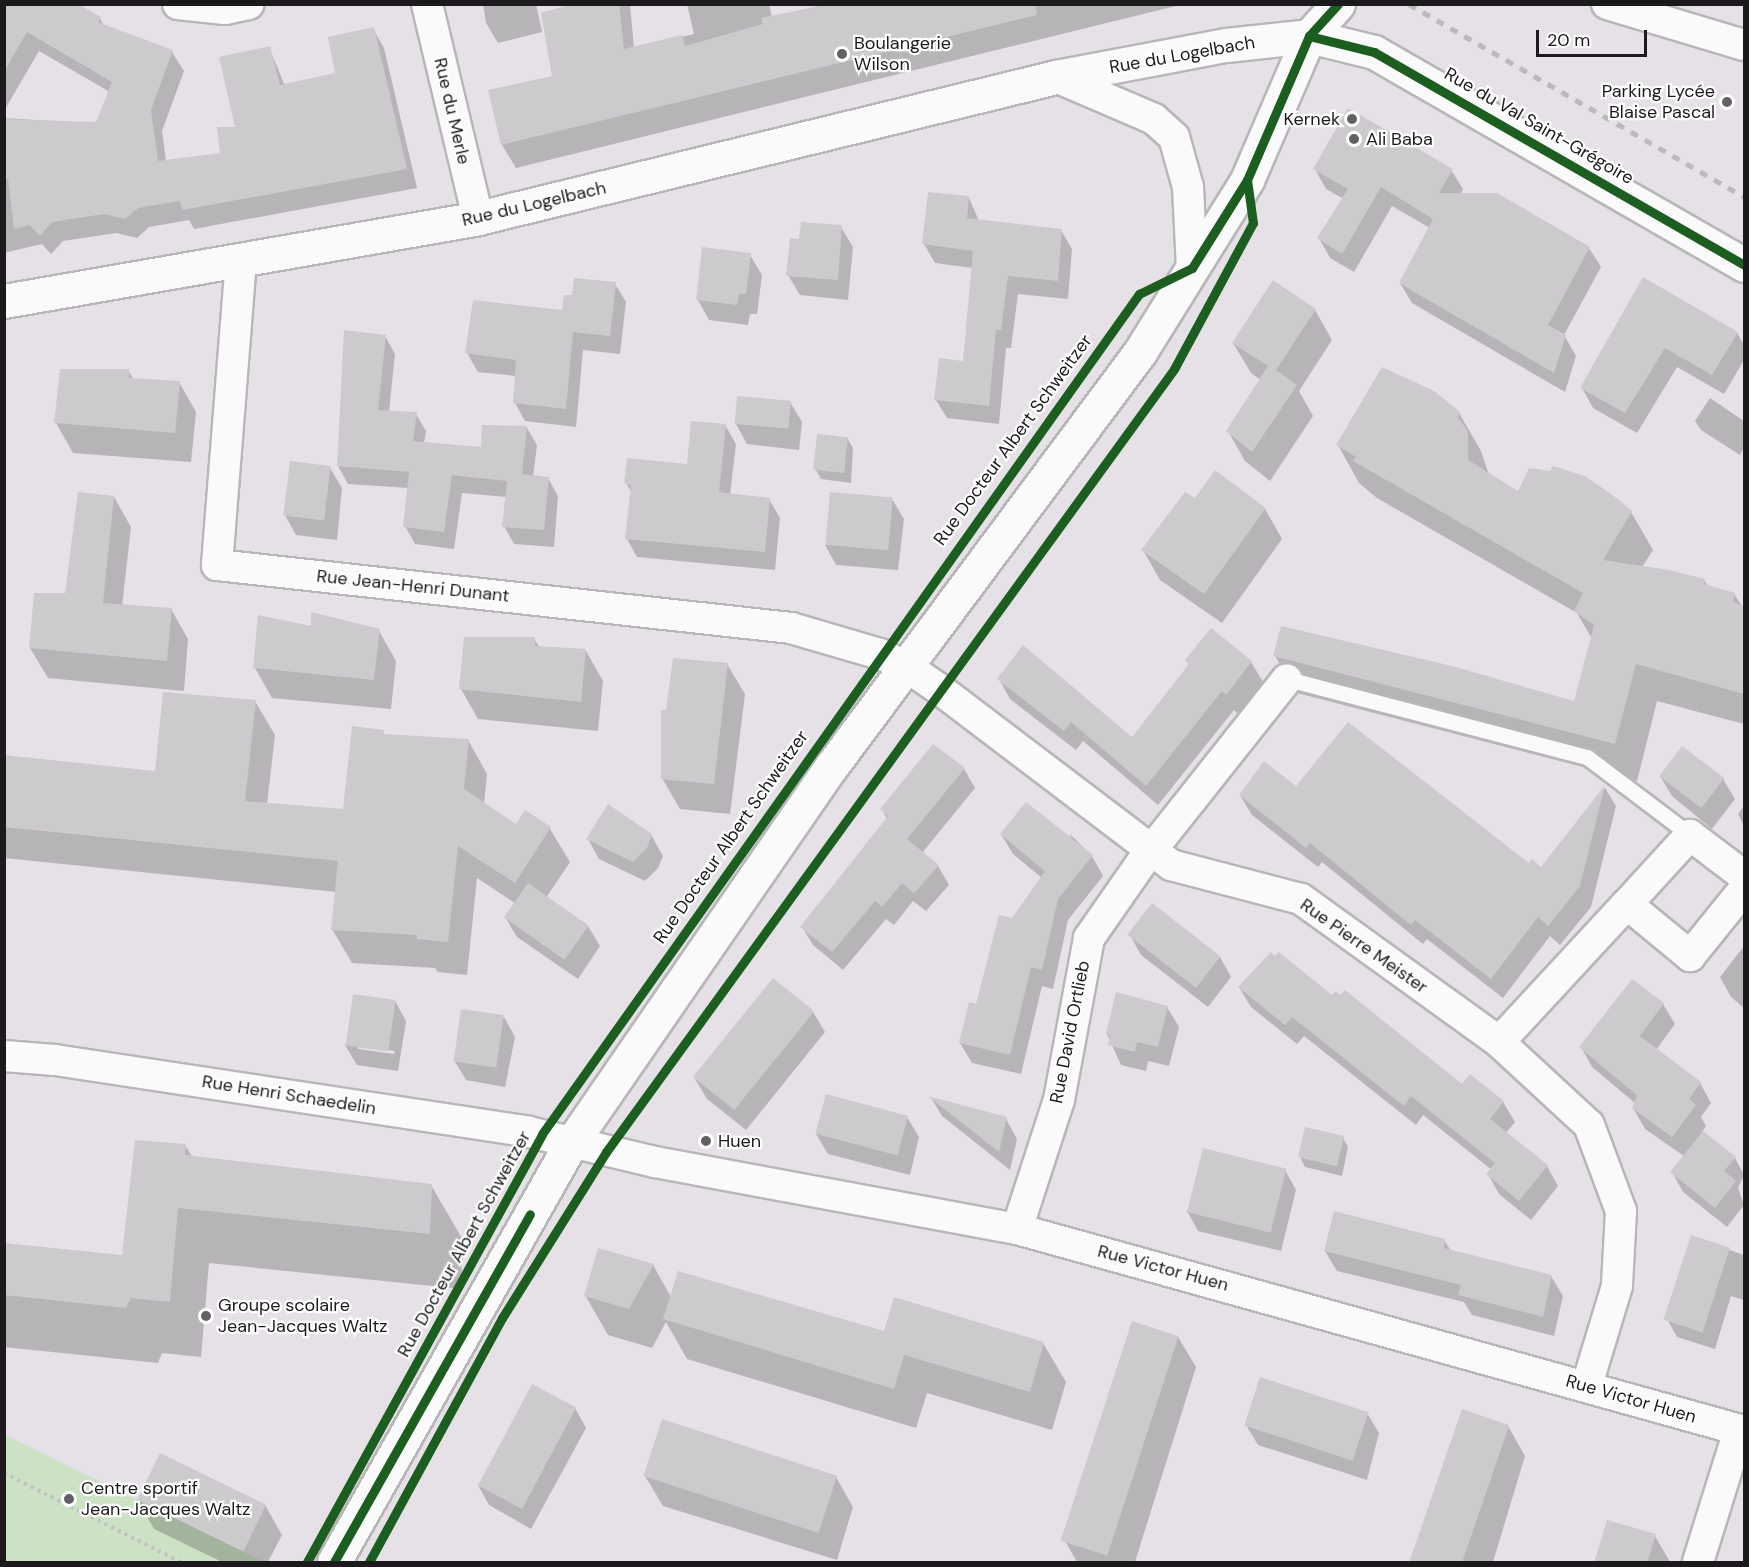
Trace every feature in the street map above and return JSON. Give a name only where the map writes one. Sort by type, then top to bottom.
[{"type":"street","points":[[178,4],[225,9],[248,4]]},
{"type":"street","name":"Rue du Merle","points":[[427,4],[478,218]]},
{"type":"street","points":[[334,1563],[572,1142],[831,767],[1140,352],[1247,180],[1309,36],[1338,4]]},
{"type":"street","points":[[1607,4],[1744,45]]},
{"type":"street","name":"Rue du Logelbach","points":[[4,301],[478,218],[1056,77],[1226,45],[1309,36]]},
{"type":"street","name":"Rue du Val Saint-Grégoire","points":[[1309,36],[1374,52],[1744,265]]},
{"type":"street","name":"Rue du Logelbach","points":[[1056,77],[1154,119],[1173,137],[1188,187],[1192,268]]},
{"type":"street","name":"Rue Jean-Henri Dunant","points":[[241,260],[217,565],[791,628],[906,666]]},
{"type":"street","name":"Rue Pierre Meister","points":[[906,666],[1172,865],[1301,899],[1499,1042],[1589,1125],[1621,1211],[1617,1286],[1587,1385]]},
{"type":"street","points":[[1152,850],[1287,679]]},
{"type":"street","points":[[1499,1042],[1690,836],[1744,876]]},
{"type":"street","name":"Rue David Ortlieb","points":[[1017,1229],[1059,1100],[1089,938],[1152,850]]},
{"type":"street","points":[[1627,904],[1690,956],[1744,889]]},
{"type":"street","name":"Rue Henri Schaedelin","points":[[4,1056],[55,1060],[410,1113],[572,1142]]},
{"type":"street","name":"Rue Victor Huen","points":[[572,1142],[655,1162],[1017,1229],[1587,1385],[1742,1431]]},
{"type":"street","points":[[1698,1563],[1742,1431]]},
{"type":"lane","points":[[1287,679],[1587,757],[1690,836]]},
{"type":"path","points":[[4,1473],[181,1563]]},
{"type":"green space","name":"Centre sportif Jean-Jacques Waltz","points":[[5,1435],[264,1562],[5,1562]]},
{"type":"building","points":[[4,4],[78,4],[101,17],[98,22],[173,50],[151,110],[158,161],[220,153],[217,127],[235,127],[219,57],[270,46],[280,85],[335,73],[328,37],[374,27],[407,169],[182,210],[180,201],[138,208],[125,219],[104,214],[52,222],[40,236],[30,225],[14,229],[8,179],[4,180],[4,119],[96,122],[112,82],[27,32],[4,72]]},
{"type":"building","points":[[572,4],[619,4],[624,49],[682,35],[685,46],[763,24],[761,18],[830,4],[1035,4],[1037,15],[501,145],[488,90],[552,76],[541,13]]},
{"type":"building","points":[[1348,108],[1453,169],[1439,193],[1497,193],[1590,247],[1548,325],[1566,335],[1554,373],[1399,283],[1433,219],[1381,187],[1342,254],[1317,238],[1348,189],[1313,169]]},
{"type":"building","points":[[928,192],[969,196],[967,218],[1062,229],[1058,281],[1008,276],[1001,330],[996,330],[989,406],[934,400],[939,358],[963,361],[973,251],[922,244]]},
{"type":"building","points":[[801,222],[842,225],[838,280],[786,276],[790,238],[799,239]]},
{"type":"building","points":[[702,247],[751,253],[746,294],[739,294],[737,305],[696,300]]},
{"type":"building","points":[[1643,277],[1738,332],[1712,375],[1665,348],[1625,413],[1580,388]]},
{"type":"building","points":[[574,278],[616,282],[610,336],[573,332],[566,409],[513,403],[516,360],[465,353],[473,300],[562,310],[564,295],[572,295]]},
{"type":"building","points":[[1273,280],[1316,309],[1276,370],[1297,385],[1252,452],[1226,431],[1268,366],[1232,343]]},
{"type":"building","points":[[344,330],[386,335],[378,410],[417,412],[413,441],[481,447],[482,425],[527,426],[522,474],[549,477],[544,530],[502,527],[507,481],[452,475],[444,532],[403,527],[409,472],[337,466]]},
{"type":"building","points":[[1382,367],[1434,391],[1460,412],[1458,417],[1468,432],[1468,460],[1518,491],[1529,468],[1550,471],[1553,466],[1585,476],[1632,511],[1603,560],[1669,570],[1705,579],[1704,584],[1735,593],[1733,601],[1744,607],[1744,694],[1636,664],[1615,744],[1273,656],[1281,626],[1452,666],[1574,701],[1594,625],[1574,611],[1583,593],[1353,461],[1356,457],[1336,445]]},
{"type":"building","points":[[60,369],[129,369],[129,378],[180,381],[175,433],[54,423]]},
{"type":"building","points":[[737,396],[791,401],[788,429],[735,424]]},
{"type":"building","points":[[691,421],[726,424],[719,492],[770,498],[765,552],[625,539],[631,485],[624,483],[627,458],[687,464]]},
{"type":"building","points":[[817,434],[848,437],[844,473],[813,470]]},
{"type":"building","points":[[290,461],[331,466],[324,521],[283,516]]},
{"type":"building","points":[[1215,470],[1266,508],[1204,594],[1141,550],[1185,492],[1195,498]]},
{"type":"building","points":[[78,492],[114,496],[103,603],[172,608],[167,661],[29,648],[34,593],[65,593]]},
{"type":"building","points":[[830,492],[893,497],[888,550],[825,545]]},
{"type":"building","points":[[311,612],[380,629],[374,680],[253,668],[258,615],[311,626]]},
{"type":"building","points":[[1211,628],[1252,661],[1226,695],[1222,691],[1146,786],[1071,722],[1064,731],[997,679],[1023,645],[1132,737],[1189,664],[1185,660]]},
{"type":"building","points":[[464,637],[535,637],[535,646],[586,649],[581,702],[459,689]]},
{"type":"building","points":[[673,658],[728,663],[714,784],[661,779],[661,710],[666,710]]},
{"type":"building","points":[[163,692],[256,700],[245,801],[343,809],[352,726],[384,730],[384,734],[469,739],[464,789],[516,824],[525,810],[551,827],[515,883],[458,846],[448,942],[417,939],[417,935],[331,930],[338,861],[4,827],[4,755],[155,771]]},
{"type":"building","points":[[1348,722],[1529,863],[1532,859],[1541,867],[1605,785],[1580,886],[1548,926],[1538,917],[1491,979],[1415,920],[1411,925],[1310,843],[1306,848],[1239,795],[1264,761],[1296,786]]},
{"type":"building","points":[[933,744],[965,768],[907,839],[939,865],[914,893],[902,883],[882,907],[875,901],[832,952],[800,927],[888,816],[880,809]]},
{"type":"building","points":[[1682,746],[1724,778],[1701,808],[1659,776]]},
{"type":"building","points":[[1026,802],[1069,836],[1072,833],[1071,838],[1093,855],[1058,899],[1042,970],[1031,967],[1010,1055],[959,1043],[969,1002],[976,1004],[999,915],[1012,918],[1045,871],[1000,834]]},
{"type":"building","points":[[608,804],[652,834],[647,848],[633,862],[586,839]]},
{"type":"building","points":[[528,883],[589,925],[565,960],[504,917]]},
{"type":"building","points":[[1152,903],[1221,957],[1196,988],[1127,935]]},
{"type":"building","points":[[1271,952],[1275,956],[1279,952],[1332,995],[1335,991],[1341,995],[1345,990],[1462,1084],[1470,1074],[1504,1101],[1490,1119],[1548,1165],[1519,1201],[1486,1174],[1495,1163],[1411,1096],[1404,1106],[1292,1017],[1285,1025],[1238,987]]},
{"type":"building","points":[[773,978],[814,1011],[734,1110],[693,1077]]},
{"type":"building","points":[[1632,979],[1664,1003],[1640,1036],[1701,1082],[1689,1099],[1696,1105],[1672,1137],[1632,1108],[1637,1095],[1579,1047]]},
{"type":"building","points":[[1116,992],[1168,1006],[1158,1047],[1137,1042],[1135,1052],[1108,1045],[1110,1035],[1106,1034]]},
{"type":"building","points":[[353,994],[396,1000],[388,1051],[346,1045]]},
{"type":"building","points":[[461,1009],[504,1015],[496,1067],[454,1061]]},
{"type":"building","points":[[826,1094],[908,1116],[897,1156],[815,1134]]},
{"type":"building","points":[[928,1096],[1007,1117],[999,1152]]},
{"type":"building","points":[[1305,1127],[1344,1136],[1337,1166],[1298,1157]]},
{"type":"building","points":[[1703,1131],[1736,1157],[1724,1171],[1736,1181],[1715,1208],[1670,1172]]},
{"type":"building","points":[[135,1140],[186,1144],[185,1155],[432,1184],[430,1234],[178,1208],[170,1302],[131,1298],[126,1308],[4,1295],[4,1243],[122,1255]]},
{"type":"building","points":[[1203,1148],[1286,1169],[1270,1233],[1187,1212]]},
{"type":"building","points":[[1334,1211],[1445,1239],[1444,1248],[1552,1275],[1543,1317],[1458,1295],[1461,1285],[1324,1251]]},
{"type":"building","points":[[1691,1235],[1730,1248],[1702,1332],[1663,1320]]},
{"type":"building","points":[[598,1248],[654,1264],[629,1309],[584,1296]]},
{"type":"building","points":[[678,1271],[884,1331],[894,1297],[1044,1342],[1030,1392],[904,1355],[894,1389],[663,1319]]},
{"type":"building","points":[[1132,1321],[1179,1336],[1107,1556],[1061,1541]]},
{"type":"building","points":[[1260,1377],[1368,1412],[1353,1461],[1244,1426]]},
{"type":"building","points":[[532,1384],[576,1407],[522,1509],[478,1486]]},
{"type":"building","points":[[1462,1409],[1509,1425],[1462,1562],[1409,1562]]},
{"type":"building","points":[[662,1419],[837,1476],[818,1533],[643,1476]]},
{"type":"building","points":[[160,1453],[266,1505],[243,1551],[137,1500]]},
{"type":"building","points":[[1607,1520],[1656,1534],[1647,1563],[1594,1563]]},
{"type":"railway","points":[[1409,4],[1744,197]]},
{"type":"cycle path","name":"Rue Docteur Albert Schweitzer","points":[[307,1562],[542,1134],[1139,294],[1192,268],[1247,180],[1309,36],[1338,4]]},
{"type":"cycle path","points":[[1309,36],[1374,52],[1744,265]]},
{"type":"cycle path","points":[[369,1562],[502,1318],[606,1152],[1174,369],[1253,223],[1247,180]]},
{"type":"cycle path","points":[[334,1562],[530,1214]]},
{"type":"place","name":"Boulangerie Wilson","points":[[842,54]]},
{"type":"place","name":"Parking Lycée Blaise Pascal","points":[[1727,102]]},
{"type":"place","name":"Kernek","points":[[1352,119]]},
{"type":"place","name":"Ali Baba","points":[[1354,139]]},
{"type":"place","name":"Huen","points":[[706,1141]]},
{"type":"place","name":"Groupe scolaire Jean-Jacques Waltz","points":[[206,1316]]},
{"type":"place","name":"Centre sportif Jean-Jacques Waltz","points":[[69,1499]]}]
